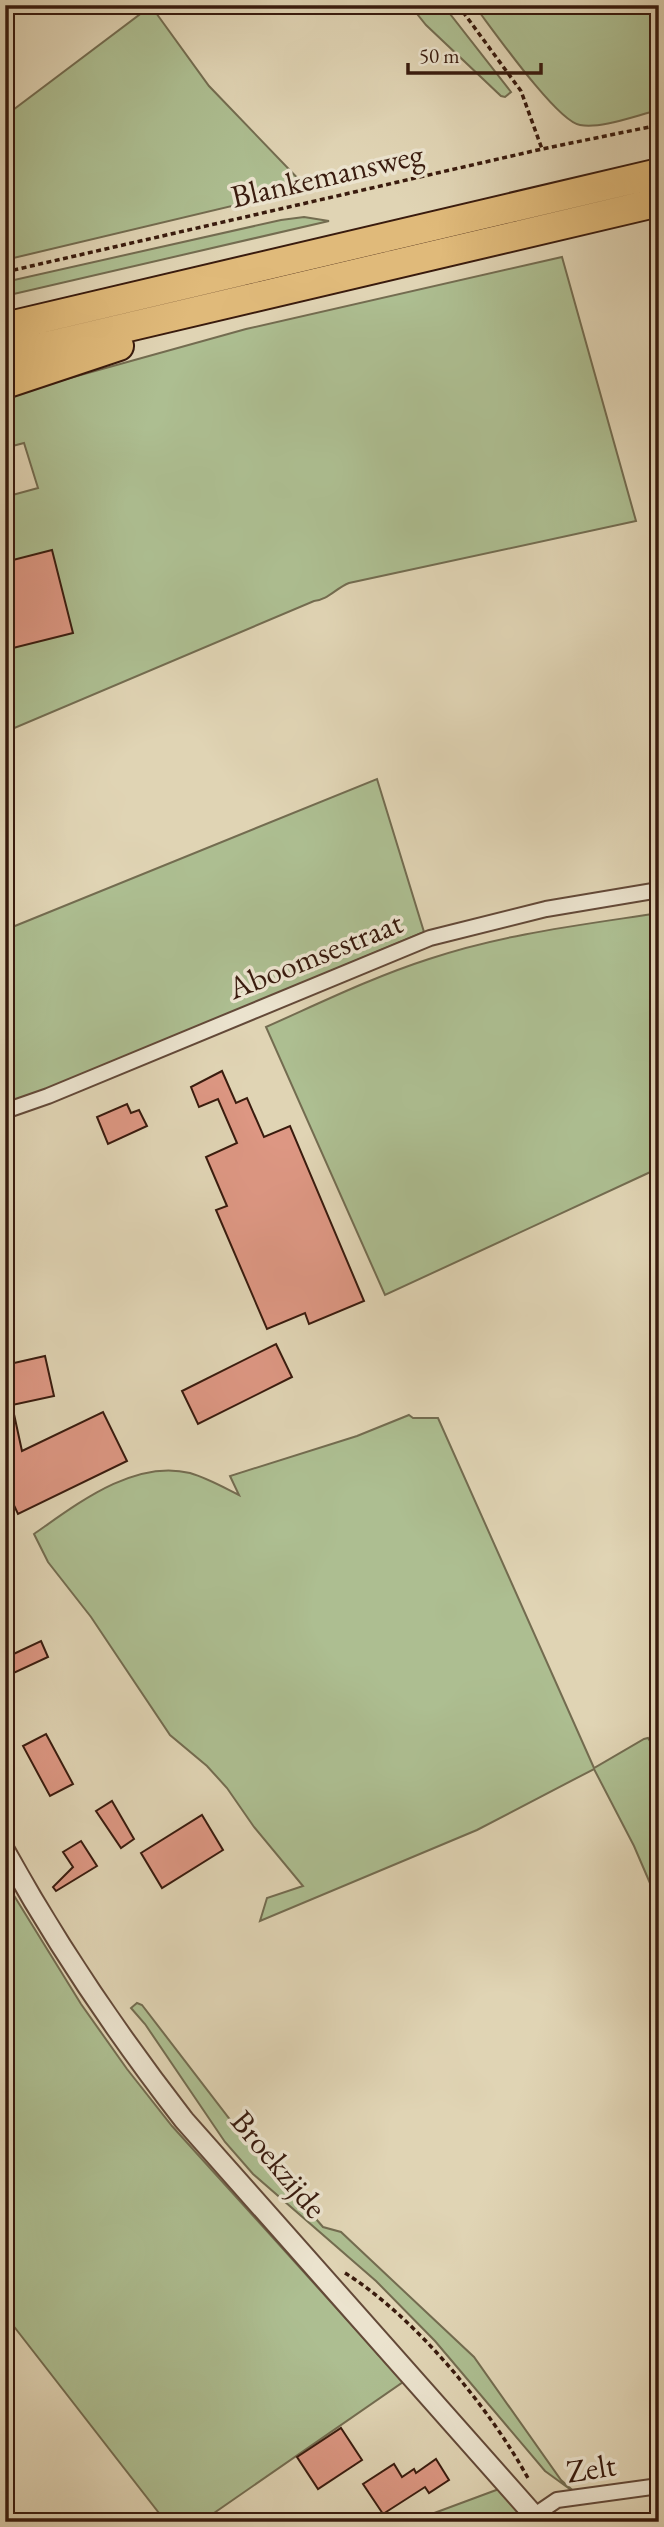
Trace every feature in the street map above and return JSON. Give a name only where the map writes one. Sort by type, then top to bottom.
[{"type":"highway","points":[[5,327],[659,173]]},
{"type":"highway","points":[[5,356],[659,202]]},
{"type":"highway","points":[[5,384],[281,292]]},
{"type":"street","name":"Aboomsestraat","points":[[5,1111],[48,1096],[430,938],[545,909],[659,890]]},
{"type":"street","name":"Broekzijde","points":[[10,1847],[27,1890],[88,1986],[184,2120],[541,2515]]},
{"type":"street","name":"Zelt","points":[[541,2515],[558,2500],[659,2486]]},
{"type":"path","points":[[458,5],[522,91],[542,149]]},
{"type":"path","name":"Blankemansweg","points":[[5,272],[542,149],[659,125]]},
{"type":"path","points":[[5,1825],[10,1847]]},
{"type":"path","points":[[340,2269],[385,2302],[430,2347],[478,2402],[510,2446],[539,2499],[541,2515]]},
{"type":"green space","points":[[410,5],[443,5],[511,92],[505,97],[501,96],[426,25]]},
{"type":"green space","points":[[474,5],[659,5],[659,110],[599,125],[580,125],[570,120],[541,92]]},
{"type":"green space","points":[[151,6],[209,86],[307,188],[5,260],[5,116]]},
{"type":"green space","points":[[304,217],[329,221],[5,296],[5,282]]},
{"type":"green space","points":[[562,257],[636,521],[349,583],[324,598],[5,732],[5,497],[38,488],[24,443],[5,448],[5,396],[246,329]]},
{"type":"green space","points":[[377,779],[424,932],[69,1081],[5,1104],[5,930]]},
{"type":"green space","points":[[659,913],[659,1168],[385,1295],[266,1027],[388,974],[457,950],[542,931]]},
{"type":"green space","points":[[409,1415],[413,1418],[438,1418],[594,1768],[644,1739],[648,1738],[650,1741],[659,1768],[659,1904],[634,1846],[594,1769],[477,1830],[260,1921],[267,1898],[303,1886],[254,1827],[227,1788],[207,1766],[170,1735],[91,1617],[48,1562],[34,1534],[87,1498],[127,1478],[169,1470],[190,1473],[239,1495],[230,1476],[357,1436]]},
{"type":"green space","points":[[5,1881],[81,2004],[172,2126],[403,2382],[201,2522],[166,2522],[5,2315]]},
{"type":"green space","points":[[137,2003],[142,2005],[235,2126],[323,2227],[341,2232],[474,2357],[561,2480],[578,2495],[545,2471],[435,2341],[376,2281],[253,2174],[225,2142],[145,2024],[131,2008]]},
{"type":"green space","points":[[499,2489],[529,2522],[410,2522]]},
{"type":"building","points":[[52,550],[73,633],[5,650],[5,562]]},
{"type":"building","points":[[222,1071],[236,1103],[247,1098],[264,1137],[290,1126],[364,1301],[309,1324],[305,1313],[267,1329],[216,1210],[227,1206],[206,1157],[237,1143],[218,1099],[199,1107],[191,1087]]},
{"type":"building","points":[[127,1104],[131,1113],[139,1110],[147,1126],[108,1144],[97,1117]]},
{"type":"building","points":[[276,1344],[292,1377],[198,1424],[182,1391]]},
{"type":"building","points":[[45,1356],[54,1396],[12,1405],[22,1451],[103,1412],[127,1461],[18,1514],[5,1486],[5,1365]]},
{"type":"building","points":[[41,1641],[48,1657],[5,1677],[5,1658]]},
{"type":"building","points":[[46,1734],[73,1784],[50,1796],[23,1746]]},
{"type":"building","points":[[112,1801],[134,1839],[121,1848],[96,1811]]},
{"type":"building","points":[[202,1815],[223,1850],[162,1888],[141,1853]]},
{"type":"building","points":[[81,1841],[97,1866],[56,1891],[53,1887],[73,1867],[63,1852]]},
{"type":"building","points":[[341,2428],[362,2460],[318,2489],[297,2457]]},
{"type":"building","points":[[436,2459],[449,2480],[429,2493],[425,2487],[383,2514],[363,2484],[394,2464],[402,2477],[414,2469],[416,2473]]}]
